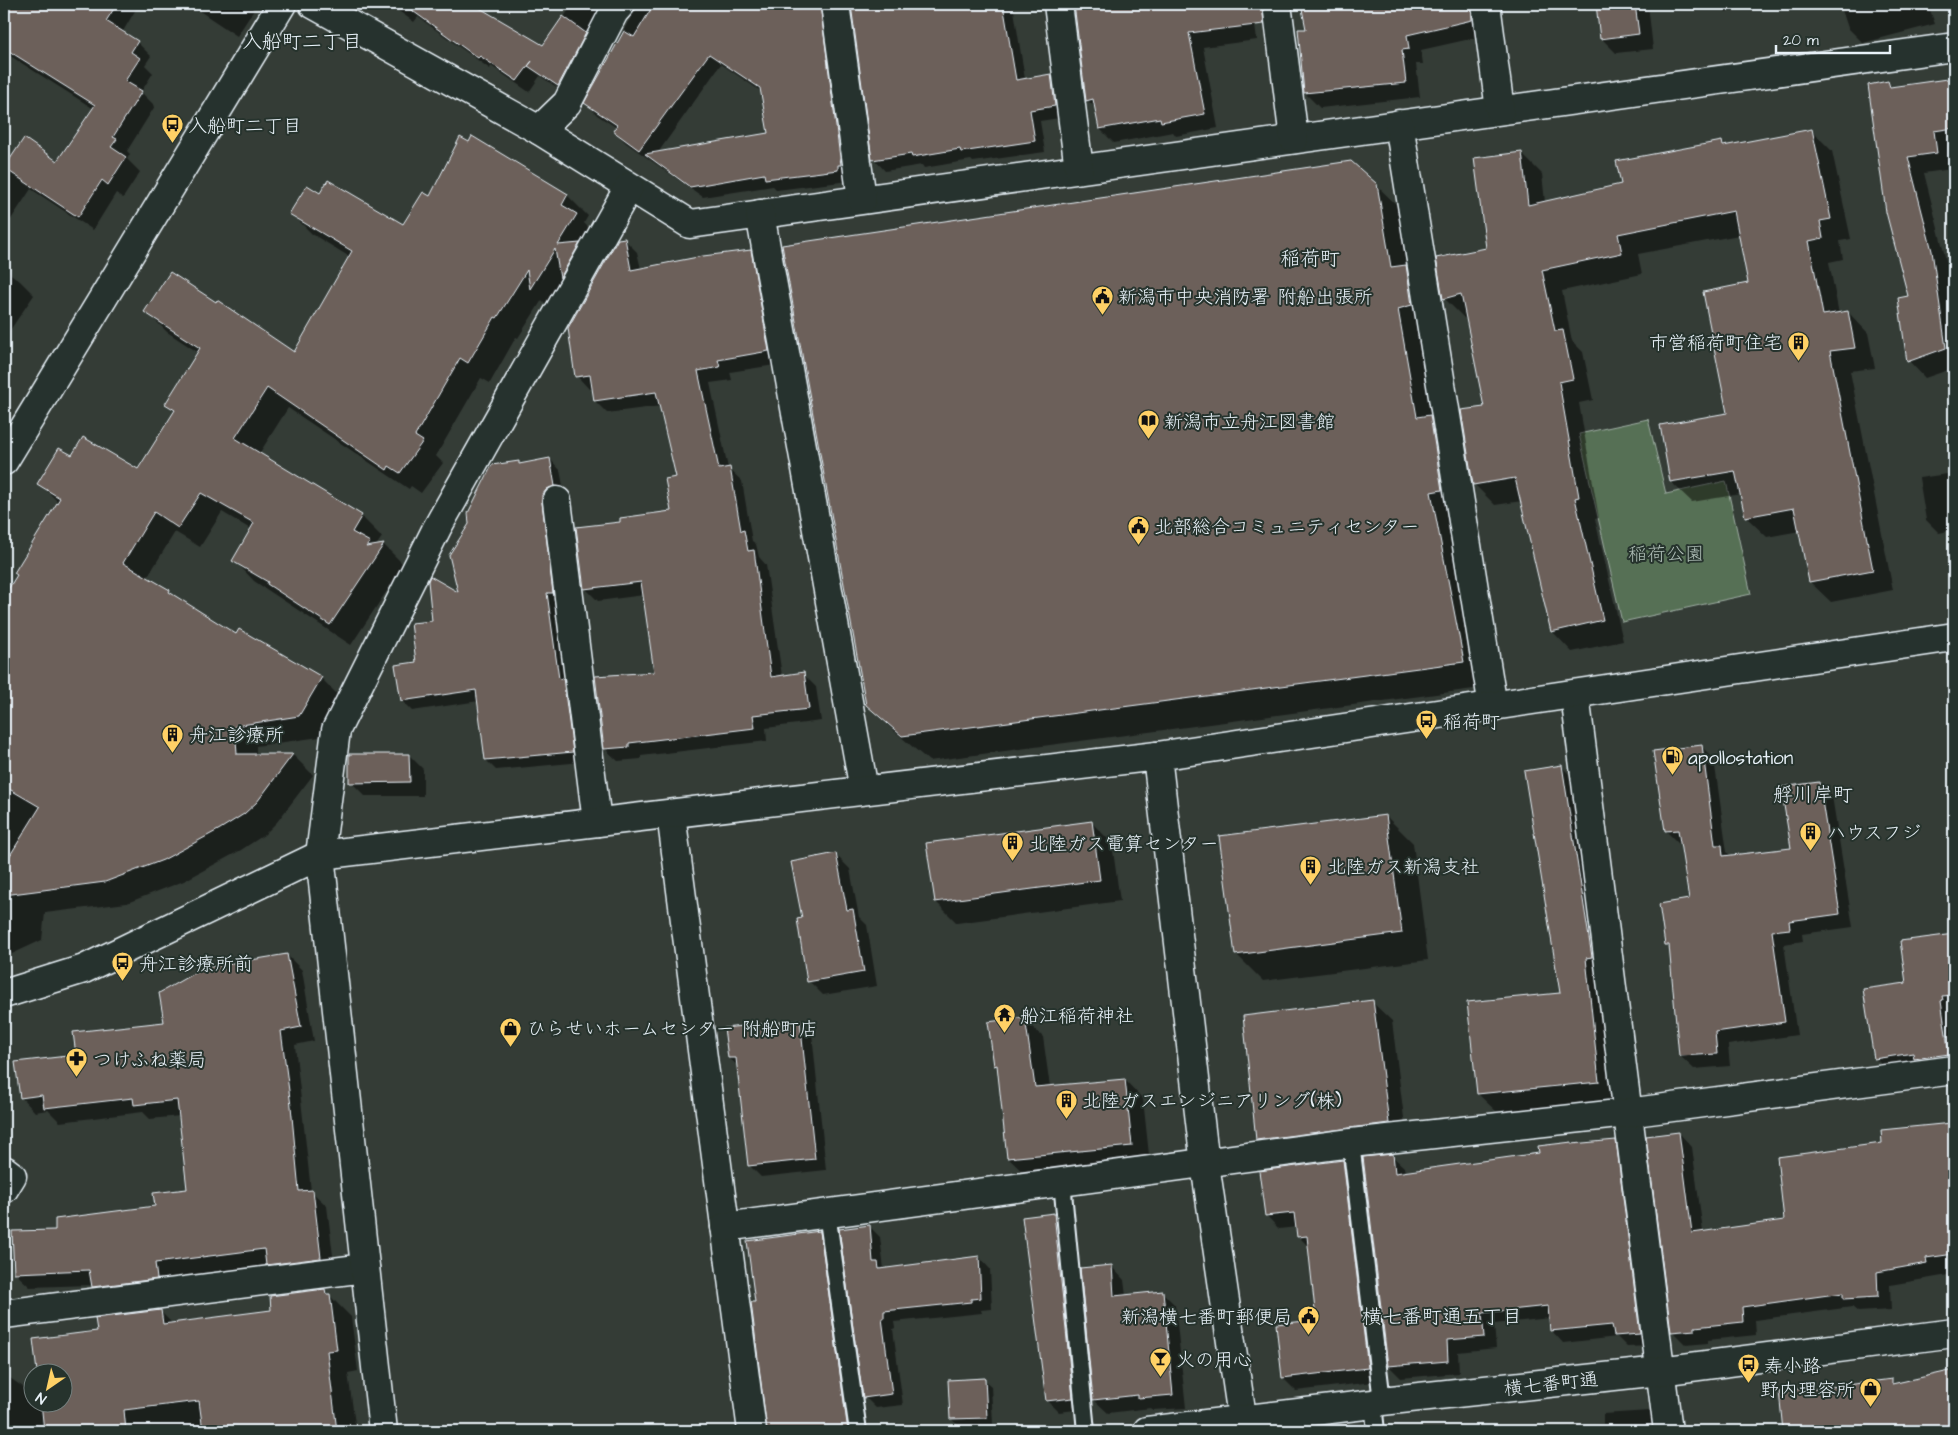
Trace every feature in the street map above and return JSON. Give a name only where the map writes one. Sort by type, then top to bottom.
[{"type":"street","points":[[4,461],[282,4]]},
{"type":"street","points":[[314,4],[539,130],[690,224],[1954,47]]},
{"type":"street","points":[[539,130],[567,103],[614,12],[621,4]]},
{"type":"street","points":[[835,4],[862,199]]},
{"type":"street","points":[[1058,4],[1079,169]]},
{"type":"street","points":[[1277,4],[1294,139]]},
{"type":"street","points":[[1486,4],[1500,110]]},
{"type":"street","points":[[1399,124],[1494,707]]},
{"type":"street","points":[[383,1431],[320,855],[336,730],[436,528],[629,186]]},
{"type":"street","points":[[760,214],[864,790]]},
{"type":"street","points":[[557,501],[597,822]]},
{"type":"street","points":[[4,994],[84,969],[320,855],[1157,756],[1954,637]]},
{"type":"street","points":[[1575,695],[1668,1431]]},
{"type":"street","points":[[1157,756],[1205,1164],[1244,1425]]},
{"type":"street","points":[[670,814],[752,1431]]},
{"type":"street","points":[[725,1227],[1351,1143],[1627,1113],[1954,1070]]},
{"type":"street","points":[[4,1170],[12,1176],[4,1189]]},
{"type":"street","points":[[4,1314],[365,1268]]},
{"type":"street","name":"横七番町通","points":[[1148,1431],[1244,1425],[1378,1402],[1660,1371],[1954,1333]]},
{"type":"lane","points":[[1351,1143],[1378,1402],[1376,1431]]},
{"type":"lane","points":[[1062,1182],[1086,1431]]},
{"type":"lane","points":[[827,1213],[858,1431]]},
{"type":"green space","name":"稲荷公園","points":[[1648,419],[1666,494],[1726,481],[1751,594],[1622,622],[1579,434]]},
{"type":"building","points":[[4,4],[117,4],[106,21],[138,41],[131,52],[140,58],[125,81],[142,91],[113,137],[117,139],[111,147],[126,157],[108,185],[102,180],[78,217],[4,168],[24,138],[57,161],[95,105],[4,48]]},
{"type":"building","points":[[403,4],[473,4],[543,45],[563,16],[586,33],[558,86],[528,66],[517,81],[480,56],[478,58]]},
{"type":"building","points":[[654,4],[820,4],[841,165],[838,165],[838,170],[765,179],[764,174],[690,187],[645,154],[768,133],[760,88],[709,54],[639,150],[613,131],[617,125],[584,103],[624,31],[634,37]]},
{"type":"building","points":[[1003,4],[1016,80],[1051,74],[1055,106],[1030,110],[1035,141],[961,152],[960,149],[912,157],[911,154],[872,160],[851,5]]},
{"type":"building","points":[[1074,4],[1262,4],[1264,24],[1189,33],[1205,114],[1161,122],[1160,118],[1099,129],[1093,99],[1086,101]]},
{"type":"building","points":[[1301,4],[1471,4],[1472,20],[1407,35],[1409,49],[1402,50],[1406,83],[1304,93],[1298,29],[1306,29]]},
{"type":"building","points":[[1596,4],[1635,4],[1639,34],[1600,39]]},
{"type":"building","points":[[1954,78],[1954,128],[1934,131],[1937,153],[1908,157],[1932,251],[1946,348],[1907,362],[1898,298],[1908,296],[1886,212],[1868,85],[1888,81],[1890,87]]},
{"type":"building","points":[[1812,129],[1831,219],[1820,221],[1823,238],[1809,241],[1823,315],[1848,311],[1855,348],[1830,351],[1873,570],[1809,582],[1794,508],[1745,517],[1735,471],[1670,482],[1660,425],[1727,413],[1703,292],[1748,283],[1734,211],[1618,234],[1622,253],[1542,270],[1555,331],[1563,330],[1573,379],[1559,382],[1579,497],[1575,498],[1603,620],[1551,632],[1515,478],[1473,485],[1461,410],[1484,407],[1461,294],[1443,299],[1436,258],[1486,248],[1474,158],[1522,152],[1528,205],[1621,184],[1616,161],[1722,141],[1723,146]]},
{"type":"building","points":[[472,136],[568,194],[562,205],[577,214],[558,245],[580,243],[560,278],[555,249],[530,289],[527,270],[497,318],[495,317],[468,363],[460,358],[415,436],[423,441],[400,473],[389,466],[387,470],[267,388],[235,438],[362,515],[352,532],[370,542],[366,547],[384,544],[330,625],[267,584],[268,582],[232,561],[254,523],[201,493],[178,528],[154,512],[123,563],[170,590],[169,592],[236,634],[239,629],[322,677],[299,716],[235,726],[237,754],[293,754],[257,802],[244,814],[163,860],[105,882],[4,895],[4,865],[40,807],[4,786],[4,596],[17,575],[14,573],[60,498],[37,484],[59,448],[72,455],[83,437],[138,469],[175,410],[165,404],[200,348],[144,312],[170,272],[216,302],[217,300],[294,352],[352,251],[289,214],[307,185],[320,193],[328,180],[403,224],[423,192],[430,196],[460,137],[469,142]]},
{"type":"building","name":"北部総合コミュニティセンター","points":[[1351,161],[1377,184],[1391,267],[1406,265],[1412,305],[1398,309],[1417,417],[1430,415],[1442,490],[1431,492],[1464,662],[902,736],[866,705],[782,245]]},
{"type":"building","points":[[625,238],[631,270],[703,256],[751,250],[769,351],[718,360],[720,367],[698,371],[719,469],[730,467],[741,531],[744,530],[748,551],[754,550],[771,677],[804,672],[809,709],[753,715],[755,728],[629,743],[629,747],[604,749],[595,676],[654,672],[641,582],[584,589],[576,527],[620,522],[620,518],[671,511],[665,479],[676,477],[656,392],[594,401],[590,375],[575,377],[568,328],[618,239]]},
{"type":"building","points":[[550,458],[555,486],[547,489],[542,495],[553,593],[547,593],[559,679],[563,678],[573,752],[485,760],[476,690],[401,701],[395,665],[416,662],[411,623],[432,621],[428,581],[430,576],[458,592],[449,555],[469,524],[468,513],[492,465],[519,461],[519,464]]},
{"type":"building","points":[[1702,745],[1715,845],[1722,845],[1723,856],[1791,848],[1781,787],[1819,782],[1840,914],[1789,921],[1790,929],[1772,931],[1785,1022],[1715,1032],[1717,1054],[1679,1056],[1669,945],[1665,945],[1659,904],[1689,899],[1678,830],[1665,831],[1653,751]]},
{"type":"building","points":[[349,754],[409,754],[410,782],[349,783]]},
{"type":"building","points":[[1562,765],[1592,957],[1586,958],[1599,1082],[1477,1094],[1467,1002],[1560,993],[1524,771]]},
{"type":"building","name":"北陸ガス新潟支社","points":[[1386,815],[1402,933],[1235,955],[1219,836]]},
{"type":"building","name":"北陸ガス電算センター","points":[[1092,821],[1100,880],[935,902],[926,843]]},
{"type":"building","points":[[836,853],[847,910],[853,909],[864,972],[807,982],[797,919],[802,918],[791,862]]},
{"type":"building","points":[[1954,934],[1954,995],[1942,996],[1943,1000],[1941,1001],[1949,1054],[1914,1059],[1913,1053],[1874,1059],[1863,989],[1906,983],[1900,941]]},
{"type":"building","points":[[287,954],[301,1027],[281,1031],[291,1106],[299,1191],[313,1190],[321,1258],[266,1265],[264,1249],[155,1263],[157,1279],[92,1287],[89,1270],[14,1273],[12,1231],[55,1230],[55,1219],[155,1206],[153,1193],[187,1189],[177,1100],[134,1105],[133,1098],[44,1108],[42,1095],[20,1098],[15,1062],[76,1055],[73,1032],[164,1022],[159,993],[203,968]]},
{"type":"building","points":[[1373,1000],[1389,1123],[1256,1140],[1243,1016]]},
{"type":"building","name":"北陸ガスエンジニアリング(株)","points":[[1025,1017],[1035,1087],[1125,1079],[1132,1146],[1007,1158],[997,1065],[994,1066],[988,1022]]},
{"type":"building","points":[[800,1020],[815,1159],[748,1166],[736,1058],[728,1058],[724,1028]]},
{"type":"building","points":[[1952,1123],[1954,1141],[1954,1254],[1926,1258],[1927,1263],[1877,1272],[1878,1297],[1843,1299],[1843,1293],[1742,1307],[1743,1322],[1695,1327],[1695,1330],[1671,1332],[1646,1136],[1679,1132],[1692,1233],[1784,1220],[1777,1157],[1882,1143],[1881,1130]]},
{"type":"building","points":[[1616,1140],[1640,1334],[1614,1336],[1612,1325],[1550,1331],[1548,1306],[1482,1313],[1484,1337],[1447,1340],[1448,1361],[1388,1366],[1363,1157],[1393,1154],[1395,1173],[1539,1153],[1538,1146]]},
{"type":"building","points":[[1343,1160],[1368,1368],[1282,1378],[1276,1324],[1316,1320],[1307,1236],[1297,1237],[1294,1213],[1265,1216],[1259,1171]]},
{"type":"building","points":[[1054,1213],[1073,1398],[1046,1401],[1022,1217]]},
{"type":"building","points":[[870,1225],[873,1262],[878,1262],[879,1269],[979,1256],[981,1298],[971,1299],[971,1302],[884,1311],[884,1318],[882,1318],[892,1394],[863,1398],[839,1229]]},
{"type":"building","points":[[820,1231],[848,1431],[767,1431],[751,1302],[755,1302],[747,1241]]},
{"type":"building","points":[[1112,1265],[1114,1296],[1163,1291],[1173,1395],[1138,1398],[1138,1395],[1093,1400],[1080,1268]]},
{"type":"building","points":[[325,1289],[326,1294],[330,1294],[337,1350],[327,1351],[337,1431],[203,1431],[199,1401],[124,1410],[126,1431],[44,1431],[42,1412],[72,1412],[72,1362],[36,1362],[33,1339],[97,1331],[95,1318],[161,1310],[163,1324],[271,1310],[270,1296]]},
{"type":"building","points":[[1954,1370],[1954,1431],[1783,1431],[1779,1391],[1808,1388],[1808,1390],[1892,1379],[1892,1384]]},
{"type":"building","points":[[985,1378],[987,1418],[950,1419],[948,1380]]},
{"type":"place","name":"入船町二丁目","points":[[172,144]]},
{"type":"place","name":"新潟市中央消防署 附船出張所","points":[[1102,315]]},
{"type":"place","name":"市営稲荷町住宅","points":[[1798,361]]},
{"type":"place","name":"新潟市立舟江図書館","points":[[1148,440]]},
{"type":"place","name":"北部総合コミュニティセンター","points":[[1138,545]]},
{"type":"place","name":"稲荷町","points":[[1427,740]]},
{"type":"place","name":"舟江診療所","points":[[173,753]]},
{"type":"place","name":"apollostation","points":[[1672,776]]},
{"type":"place","name":"ハウスフジ","points":[[1811,851]]},
{"type":"place","name":"北陸ガス電算センター","points":[[1013,862]]},
{"type":"place","name":"北陸ガス新潟支社","points":[[1311,885]]},
{"type":"place","name":"舟江診療所前","points":[[123,982]]},
{"type":"place","name":"船江稲荷神社","points":[[1004,1034]]},
{"type":"place","name":"ひらせいホームセンター 附船町店","points":[[511,1047]]},
{"type":"place","name":"つけふね薬局","points":[[77,1078]]},
{"type":"place","name":"北陸ガスエンジニアリング(株)","points":[[1066,1119]]},
{"type":"place","name":"新潟横七番町郵便局","points":[[1308,1335]]},
{"type":"place","name":"火の用心","points":[[1160,1378]]},
{"type":"place","name":"寿小路","points":[[1748,1384]]},
{"type":"place","name":"野内理容所","points":[[1871,1408]]},
{"type":"district","name":"入船町二丁目","points":[[302,41]]},
{"type":"district","name":"稲荷町","points":[[1310,258]]},
{"type":"district","name":"艀川岸町","points":[[1813,794]]},
{"type":"district","name":"横七番町通五丁目","points":[[1442,1316]]}]
